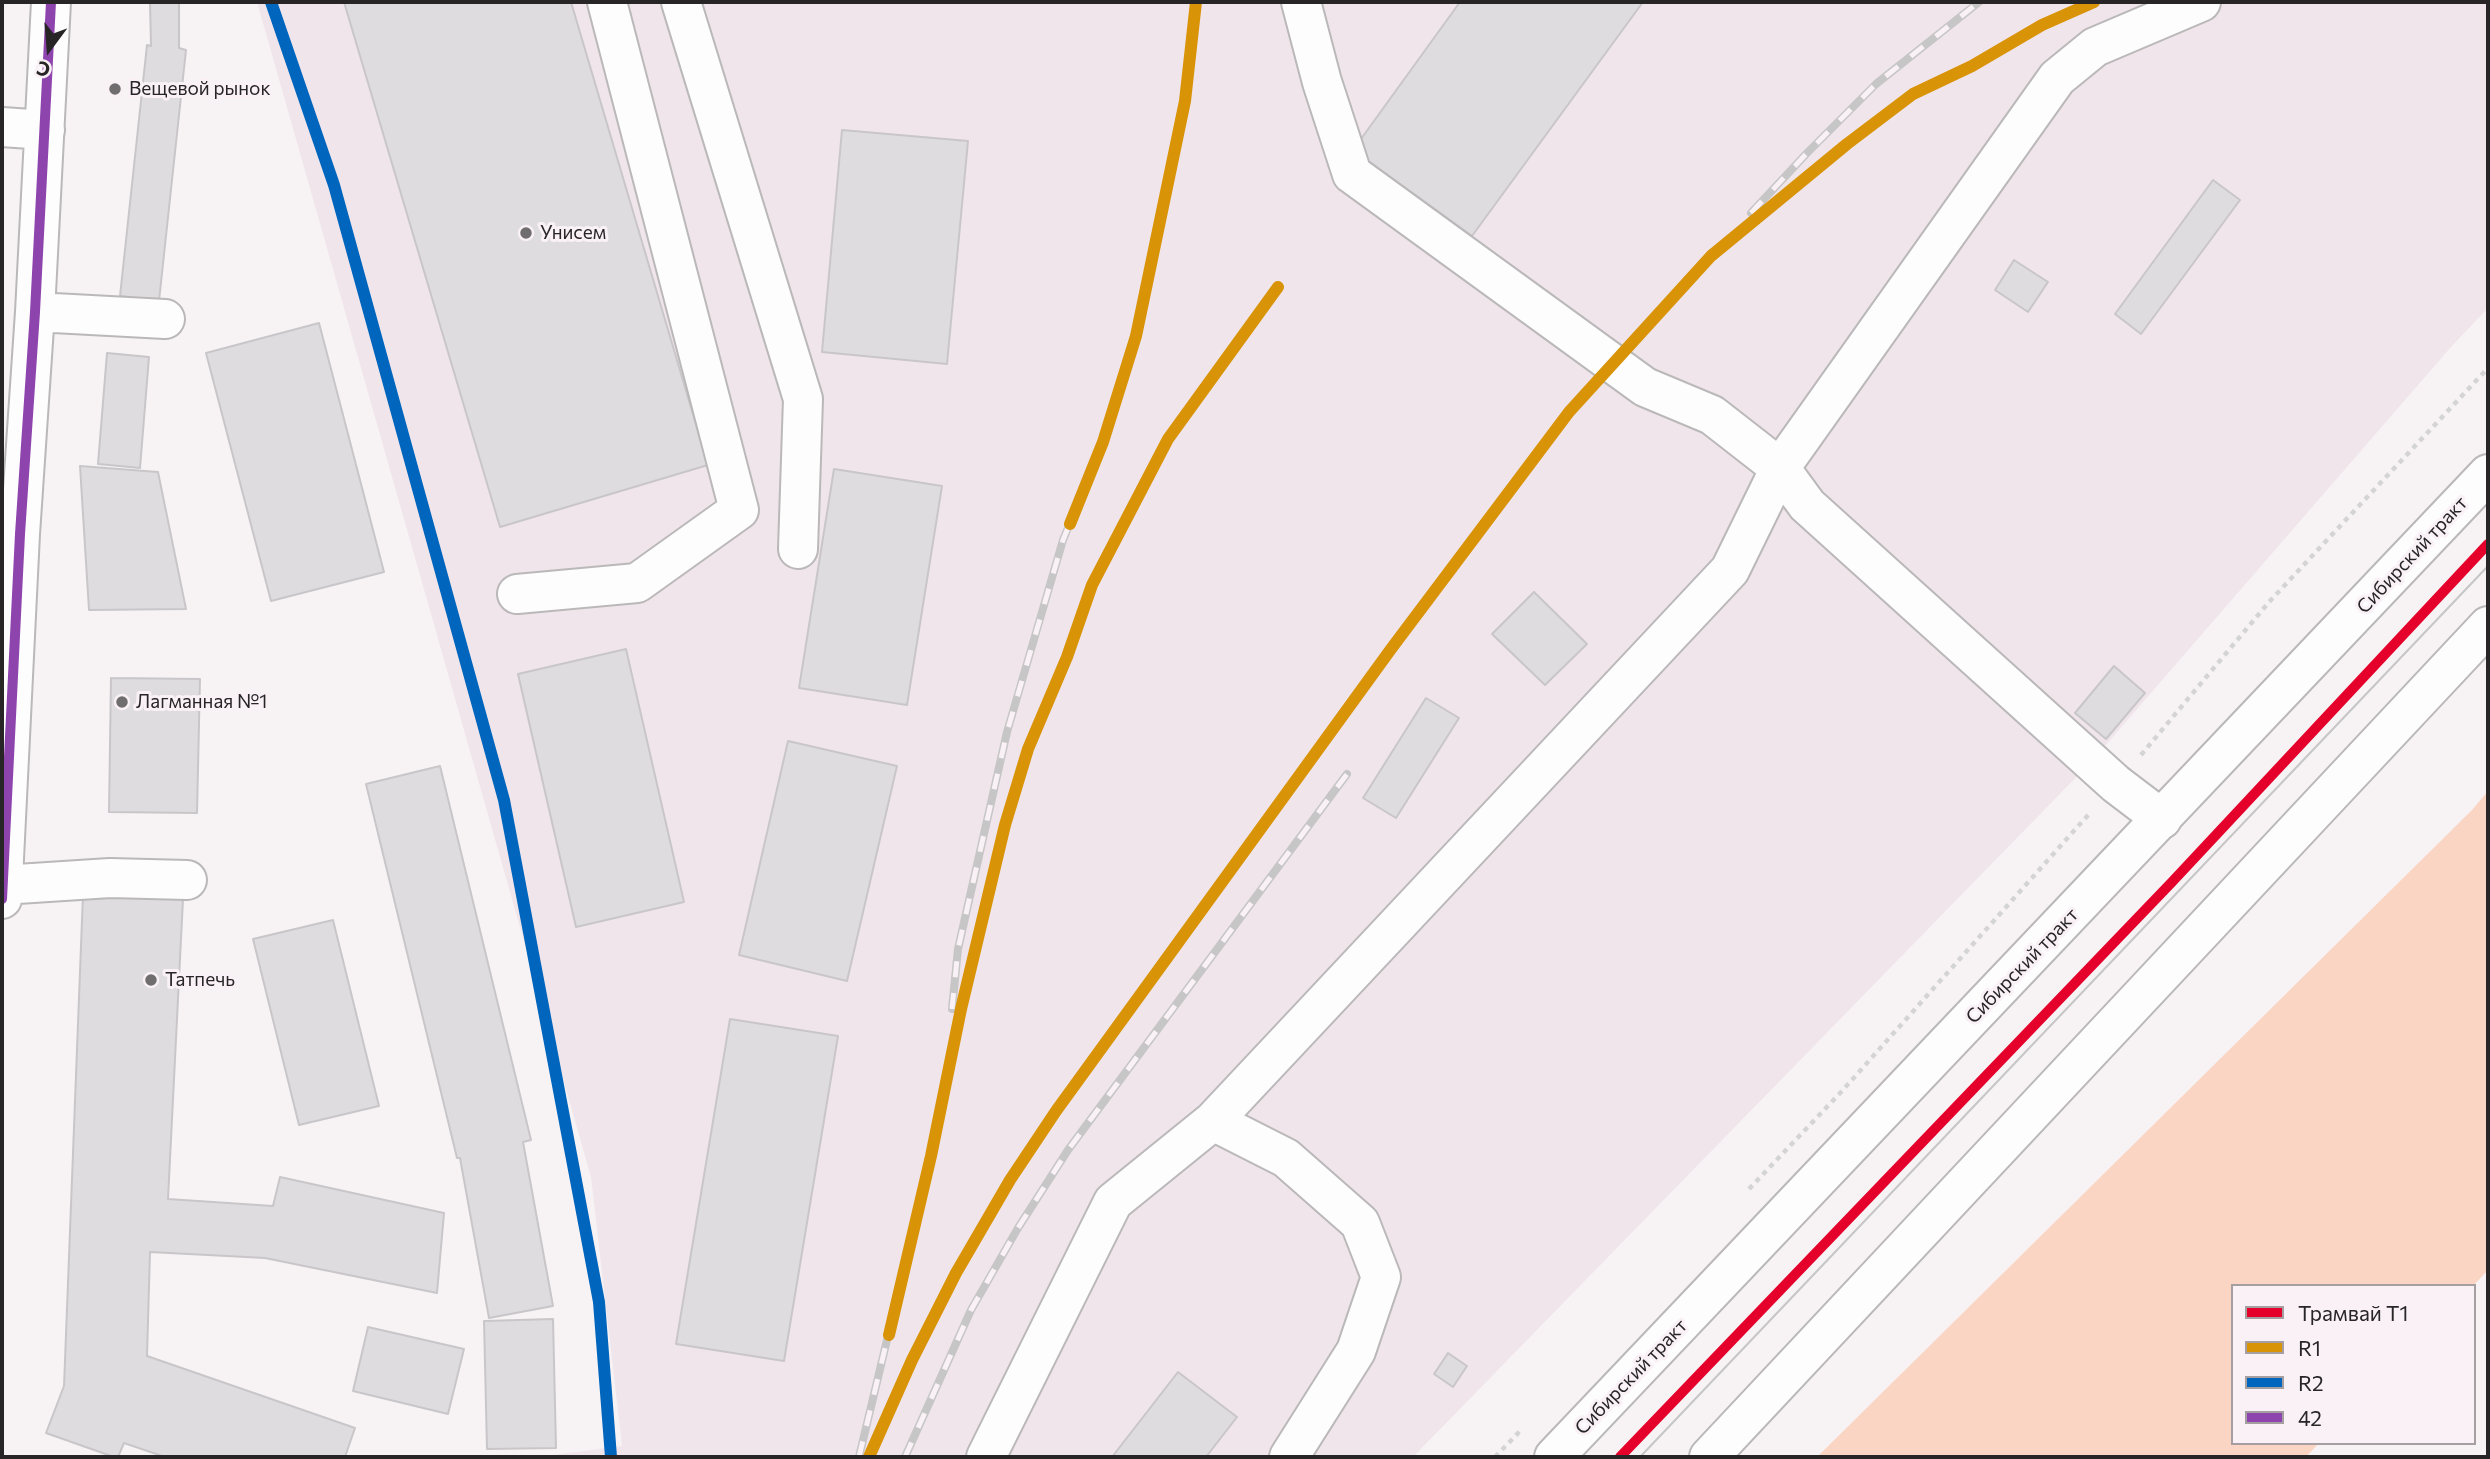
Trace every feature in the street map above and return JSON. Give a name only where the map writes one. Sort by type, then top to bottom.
[{"type":"main road","points":[[2,899],[11,533],[35,312],[51,2]]},
{"type":"main road","points":[[517,594],[637,583],[740,510],[607,2]]},
{"type":"main road","points":[[681,2],[803,399],[798,548]]},
{"type":"main road","points":[[1301,2],[1322,82],[1352,174],[1645,387],[1712,415],[1780,468],[1807,505],[2116,784],[2162,819]]},
{"type":"main road","points":[[986,1457],[1112,1202],[1213,1121],[1730,570],[1780,468],[2057,78],[2095,47],[2201,2]]},
{"type":"main road","points":[[2,127],[45,130]]},
{"type":"main road","points":[[35,312],[165,318]]},
{"type":"main road","name":"Сибирский тракт","points":[[1555,1457],[2488,474]]},
{"type":"main road","points":[[1709,1457],[2488,626]]},
{"type":"main road","points":[[2,885],[110,878],[187,880]]},
{"type":"main road","points":[[1213,1121],[1286,1158],[1360,1223],[1381,1277],[1356,1351],[1289,1457]]},
{"type":"path","points":[[1748,1190],[1842,1091],[2116,784],[2269,602],[2488,368]]},
{"type":"path","points":[[1495,1457],[1523,1427]]},
{"type":"shaded area","points":[[257,2],[2488,2],[2488,308],[2451,347],[2092,761],[1413,1457],[537,1457],[622,1446],[591,1177]]},
{"type":"shaded area","points":[[2488,791],[2488,1270],[2475,1284],[2231,1284],[2231,1445],[2317,1445],[2306,1457],[1817,1457],[2472,810]]},
{"type":"building","points":[[150,2],[179,2],[179,48],[186,50],[159,301],[120,296],[147,45],[151,46]]},
{"type":"building","name":"Унисем","points":[[344,2],[571,2],[708,465],[500,527]]},
{"type":"building","points":[[1460,2],[1643,2],[1472,236],[1353,150]]},
{"type":"building","points":[[842,130],[968,141],[947,364],[822,352]]},
{"type":"building","points":[[2213,180],[2240,200],[2141,334],[2115,314]]},
{"type":"building","points":[[2014,260],[2048,282],[2028,312],[1995,290]]},
{"type":"building","points":[[319,323],[384,572],[271,601],[206,353]]},
{"type":"building","points":[[107,353],[149,357],[140,468],[98,464]]},
{"type":"building","points":[[80,466],[158,472],[186,609],[89,610]]},
{"type":"building","points":[[834,469],[942,486],[907,705],[799,688]]},
{"type":"building","points":[[1534,592],[1587,644],[1545,685],[1492,634]]},
{"type":"building","points":[[626,649],[684,902],[576,927],[518,674]]},
{"type":"building","points":[[2114,666],[2145,693],[2106,739],[2075,713]]},
{"type":"building","points":[[111,678],[200,679],[197,813],[109,812]]},
{"type":"building","points":[[1426,698],[1459,718],[1396,818],[1363,798]]},
{"type":"building","points":[[788,741],[897,766],[847,981],[739,955]]},
{"type":"building","points":[[440,766],[531,1140],[523,1142],[553,1306],[489,1318],[460,1158],[457,1158],[366,784]]},
{"type":"building","points":[[83,894],[183,899],[168,1199],[273,1206],[280,1177],[444,1213],[437,1293],[265,1258],[150,1252],[147,1356],[355,1428],[345,1457],[165,1457],[124,1443],[118,1457],[114,1457],[46,1433],[64,1386]]},
{"type":"building","points":[[333,920],[379,1106],[299,1125],[253,939]]},
{"type":"building","points":[[730,1019],[838,1036],[784,1361],[676,1344]]},
{"type":"building","points":[[553,1319],[556,1448],[487,1449],[484,1321]]},
{"type":"building","points":[[368,1327],[464,1349],[448,1414],[353,1391]]},
{"type":"building","points":[[1448,1353],[1467,1366],[1453,1387],[1434,1374]]},
{"type":"building","points":[[1178,1372],[1237,1417],[1206,1457],[1112,1457]]},
{"type":"tram line","points":[[1620,1457],[2172,882],[2488,544]]},
{"type":"tram line","name":"T1","points":[[1620,1457],[2172,882],[2488,544]]},
{"type":"tram line","points":[[1640,1457],[2488,566]]},
{"type":"railway","points":[[271,2],[334,185],[504,800],[599,1302],[611,1457]]},
{"type":"railway","points":[[952,1009],[958,949],[1007,732],[1063,540],[1103,442],[1136,336],[1185,101],[1196,2]]},
{"type":"railway","points":[[1751,213],[1876,84],[1979,2]]},
{"type":"railway","points":[[869,1457],[912,1360],[956,1273],[1010,1180],[1056,1111],[1391,649],[1569,412],[1711,256],[1847,144],[1913,94],[1972,66],[2042,25],[2094,2]]},
{"type":"railway","points":[[859,1457],[931,1156],[961,1009],[1005,825],[1028,749],[1067,657],[1092,585],[1168,439],[1278,287]]},
{"type":"railway","points":[[905,1457],[971,1310],[1018,1228],[1068,1150],[1347,774]]},
{"type":"transit line","name":"42","points":[[2,899],[51,2]]},
{"type":"transit line","name":"R2","points":[[271,2],[334,185],[504,800],[599,1302],[611,1457]]},
{"type":"transit line","name":"R1","points":[[1070,524],[1103,442],[1136,336],[1185,101],[1196,2]]},
{"type":"transit line","name":"R1","points":[[869,1457],[912,1360],[956,1273],[1010,1180],[1056,1111],[1391,649],[1569,412],[1711,256],[1847,144],[1913,94],[1972,66],[2042,25],[2094,2]]},
{"type":"transit line","name":"R1","points":[[889,1335],[931,1156],[961,1009],[1005,825],[1028,749],[1067,657],[1092,585],[1168,439],[1278,287]]},
{"type":"place","name":"Вещевой рынок","points":[[115,89]]},
{"type":"place","name":"Унисем","points":[[526,233]]},
{"type":"place","name":"Лагманная №1","points":[[122,702]]},
{"type":"place","name":"Татпечь","points":[[151,980]]}]
